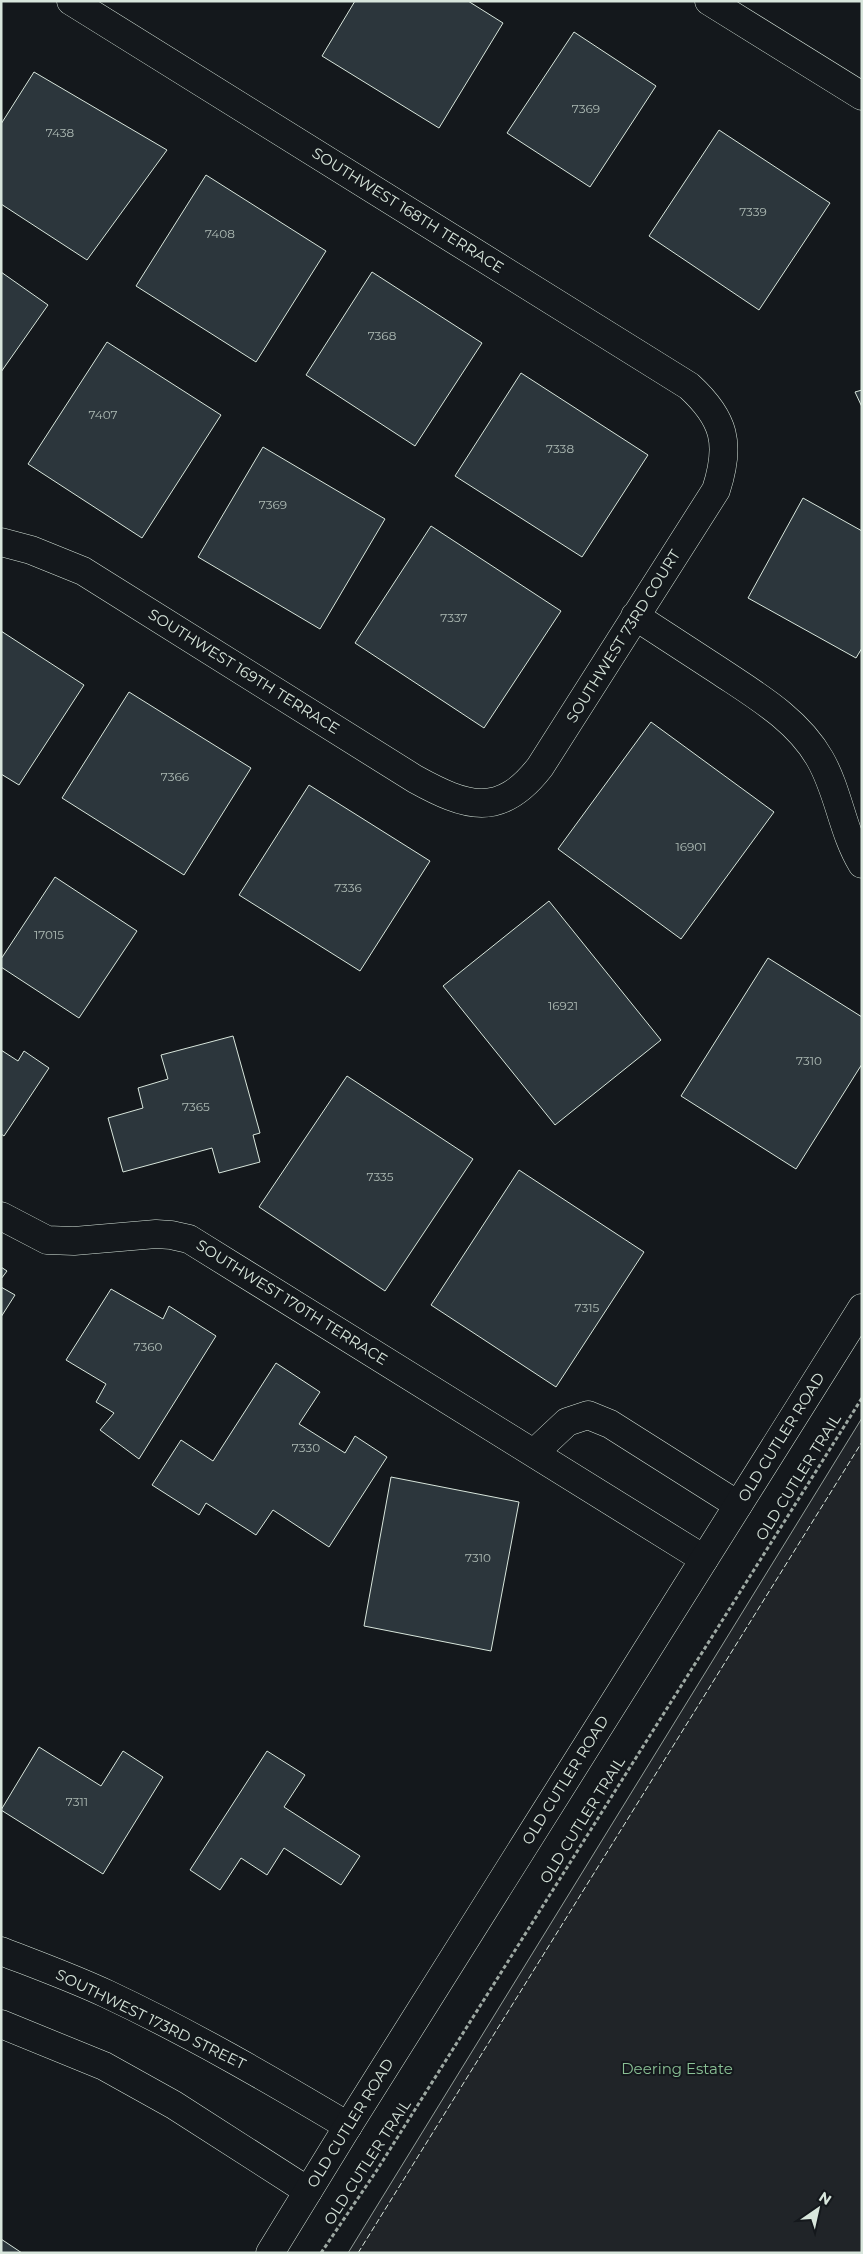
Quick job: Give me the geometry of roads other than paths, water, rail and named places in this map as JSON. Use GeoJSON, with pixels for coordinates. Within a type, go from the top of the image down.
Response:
{"type":"FeatureCollection","features":[{"type":"Feature","properties":{"kind":"street","name":"SOUTHWEST 168TH TERRACE"},"geometry":{"type":"LineString","coordinates":[[71,1],[689,386],[713,412],[720,424],[724,438]]}},
{"type":"Feature","properties":{"kind":"street"},"geometry":{"type":"LineString","coordinates":[[709,1],[862,96]]}},
{"type":"Feature","properties":{"kind":"street","name":"SOUTHWEST 73RD COURT"},"geometry":{"type":"LineString","coordinates":[[483,803],[501,800],[517,792],[530,781],[716,490],[722,473],[724,438]]}},
{"type":"Feature","properties":{"kind":"street","name":"SOUTHWEST 169TH TERRACE"},"geometry":{"type":"LineString","coordinates":[[1,542],[31,550],[83,571],[415,779],[442,794],[483,803]]}},
{"type":"Feature","properties":{"kind":"street"},"geometry":{"type":"LineString","coordinates":[[635,616],[760,699],[805,737],[819,757],[830,779],[846,831],[862,864]]}},
{"type":"Feature","properties":{"kind":"street","name":"SOUTHWEST 170TH TERRACE"},"geometry":{"type":"LineString","coordinates":[[1,1216],[47,1240],[74,1241],[156,1234],[189,1239],[704,1559]]}},
{"type":"Feature","properties":{"kind":"street","name":"OLD CUTLER ROAD"},"geometry":{"type":"LineString","coordinates":[[270,2253],[862,1308]]}},
{"type":"Feature","properties":{"kind":"street"},"geometry":{"type":"LineString","coordinates":[[534,1453],[567,1422],[588,1415],[610,1424],[738,1505]]}},
{"type":"Feature","properties":{"kind":"street","name":"SOUTHWEST 173RD STREET"},"geometry":{"type":"LineString","coordinates":[[1,1951],[106,1994],[178,2029],[253,2069],[348,2126]]}},
{"type":"Feature","properties":{"kind":"street"},"geometry":{"type":"LineString","coordinates":[[1,2024],[104,2066],[174,2105],[308,2190]]}},
{"type":"Feature","properties":{"kind":"park label","name":"Deering Estate"},"geometry":{"type":"Point","coordinates":[677,2068]}}]}
